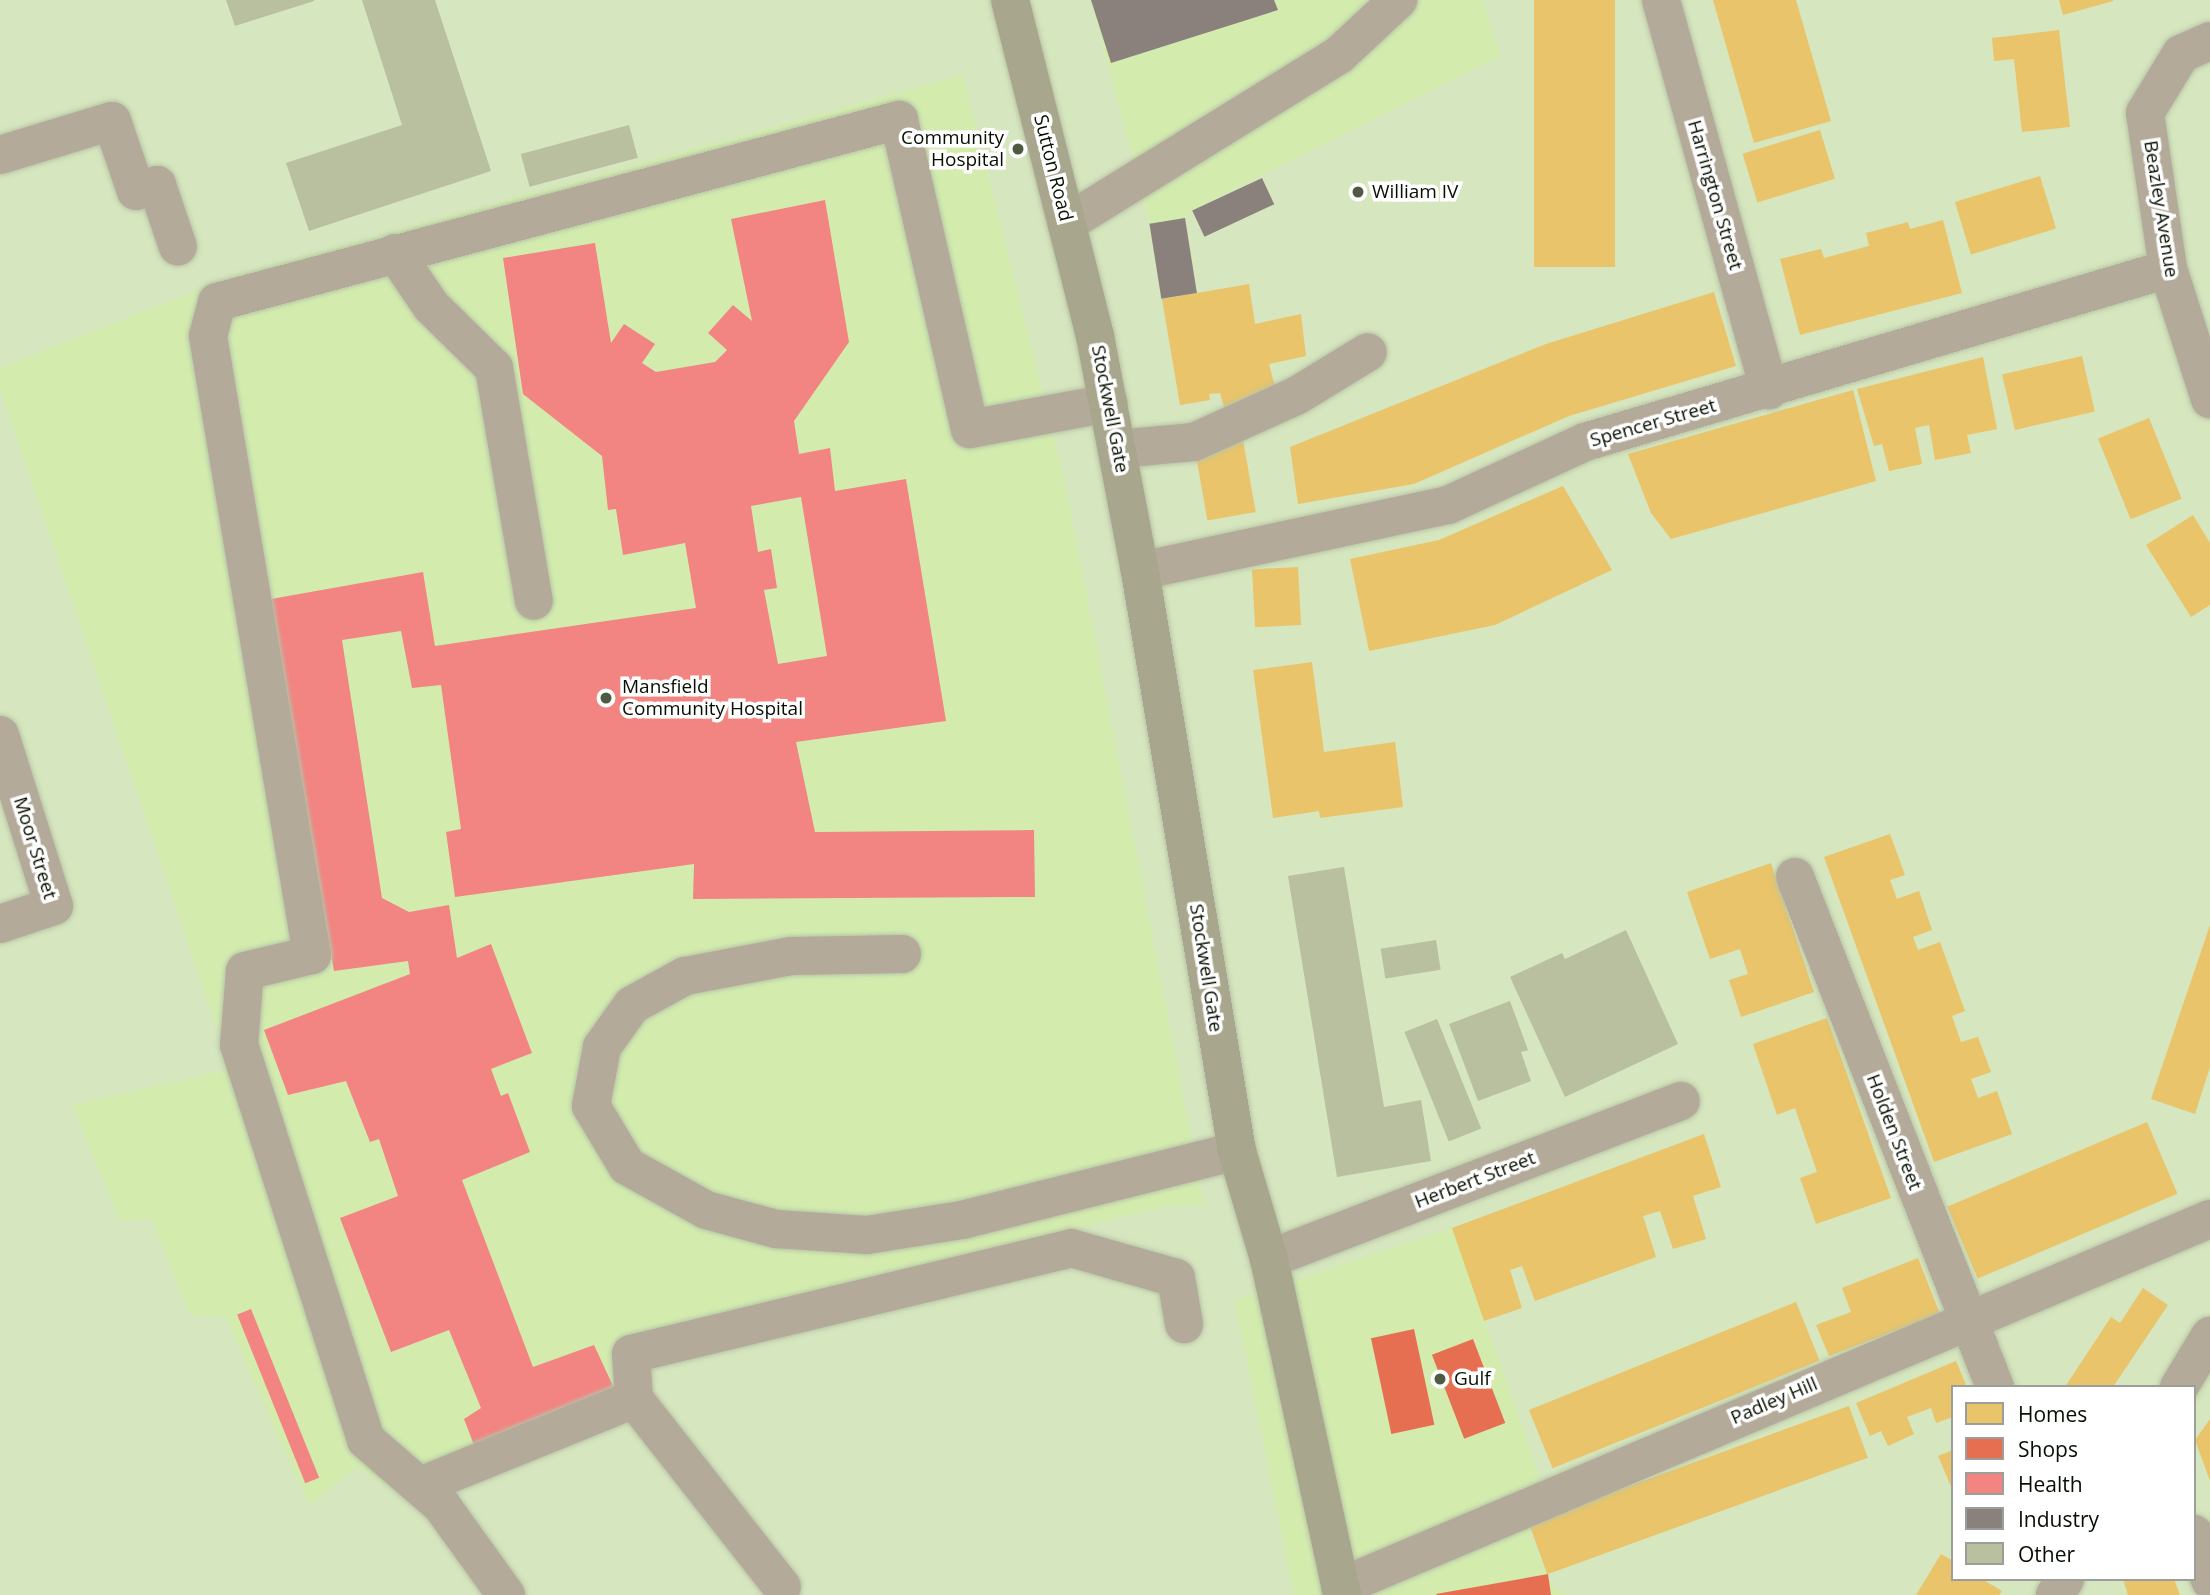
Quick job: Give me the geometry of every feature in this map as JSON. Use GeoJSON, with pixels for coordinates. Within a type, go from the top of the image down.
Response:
{"type":"FeatureCollection","features":[{"type":"Feature","properties":{"kind":"highway","name":"Sutton Road"},"geometry":{"type":"LineString","coordinates":[[1010,0],[1096,336]]}},
{"type":"Feature","properties":{"kind":"highway","name":"Stockwell Gate"},"geometry":{"type":"LineString","coordinates":[[1096,336],[1140,571],[1237,1151],[1269,1259],[1341,1591]]}},
{"type":"Feature","properties":{"kind":"street"},"geometry":{"type":"LineString","coordinates":[[1067,223],[1339,55],[1398,0]]}},
{"type":"Feature","properties":{"kind":"street","name":"Harrington Street"},"geometry":{"type":"LineString","coordinates":[[1661,0],[1769,390]]}},
{"type":"Feature","properties":{"kind":"street","name":"Beazley Avenue"},"geometry":{"type":"LineString","coordinates":[[2210,41],[2181,54],[2146,113],[2168,269],[2210,399]]}},
{"type":"Feature","properties":{"kind":"street"},"geometry":{"type":"LineString","coordinates":[[506,1595],[441,1505],[366,1440],[239,1045],[245,971],[312,956],[208,336],[217,302],[900,120],[970,429],[1108,403]]}},
{"type":"Feature","properties":{"kind":"street"},"geometry":{"type":"LineString","coordinates":[[0,155],[112,121],[136,191],[157,185],[178,247]]}},
{"type":"Feature","properties":{"kind":"street"},"geometry":{"type":"LineString","coordinates":[[395,253],[431,306],[494,368],[534,601]]}},
{"type":"Feature","properties":{"kind":"street","name":"Spencer Street"},"geometry":{"type":"LineString","coordinates":[[1140,571],[1448,505],[1585,442],[1769,390],[2168,269]]}},
{"type":"Feature","properties":{"kind":"street"},"geometry":{"type":"LineString","coordinates":[[1118,449],[1194,442],[1296,396],[1368,352]]}},
{"type":"Feature","properties":{"kind":"street","name":"Moor Street"},"geometry":{"type":"LineString","coordinates":[[0,735],[54,906],[0,925]]}},
{"type":"Feature","properties":{"kind":"street","name":"Holden Street"},"geometry":{"type":"LineString","coordinates":[[1795,877],[1994,1385]]}},
{"type":"Feature","properties":{"kind":"street"},"geometry":{"type":"LineString","coordinates":[[902,954],[791,957],[685,976],[632,1005],[602,1047],[591,1106],[627,1166],[706,1210],[776,1229],[867,1236],[962,1220],[1237,1151]]}},
{"type":"Feature","properties":{"kind":"street","name":"Herbert Street"},"geometry":{"type":"LineString","coordinates":[[1269,1259],[1681,1101]]}},
{"type":"Feature","properties":{"kind":"street","name":"Padley Hill"},"geometry":{"type":"LineString","coordinates":[[1341,1591],[1967,1319],[2210,1219]]}},
{"type":"Feature","properties":{"kind":"street"},"geometry":{"type":"LineString","coordinates":[[782,1587],[634,1399],[631,1354],[1071,1248],[1176,1278],[1184,1324]]}},
{"type":"Feature","properties":{"kind":"street"},"geometry":{"type":"LineString","coordinates":[[2180,1385],[2210,1336]]}},
{"type":"Feature","properties":{"kind":"street"},"geometry":{"type":"LineString","coordinates":[[420,1486],[634,1399]]}},
{"type":"Feature","properties":{"kind":"street"},"geometry":{"type":"LineString","coordinates":[[2196,1540],[2210,1580]]}},
{"type":"Feature","properties":{"kind":"shaded area"},"geometry":{"type":"Polygon","coordinates":[[[1091,0],[1483,0],[1500,56],[1192,210],[1185,218],[1150,224],[1091,0]]]}},
{"type":"Feature","properties":{"kind":"shaded area","name":"Mansfield Community Hospital"},"geometry":{"type":"Polygon","coordinates":[[[963,75],[1064,477],[1204,1204],[1163,1207],[635,1334],[655,1409],[409,1506],[401,1496],[357,1467],[309,1505],[226,1317],[190,1315],[151,1218],[120,1221],[73,1105],[231,1069],[0,389],[0,368],[241,273],[963,75]]]}},
{"type":"Feature","properties":{"kind":"shaded area"},"geometry":{"type":"Polygon","coordinates":[[[1452,1228],[1539,1474],[1526,1526],[1553,1586],[1568,1595],[1294,1595],[1235,1300],[1452,1228]]]}},
{"type":"Feature","properties":{"kind":"building: Homes"},"geometry":{"type":"Polygon","coordinates":[[[1534,0],[1615,0],[1615,267],[1534,267],[1534,0]]]}},
{"type":"Feature","properties":{"kind":"building: Homes"},"geometry":{"type":"Polygon","coordinates":[[[1713,0],[1796,0],[1831,121],[1754,143],[1713,0]]]}},
{"type":"Feature","properties":{"kind":"building: Homes"},"geometry":{"type":"Polygon","coordinates":[[[2059,0],[2113,0],[2113,1],[2063,15],[2059,0]]]}},
{"type":"Feature","properties":{"kind":"building: Homes"},"geometry":{"type":"Polygon","coordinates":[[[2059,30],[2070,127],[2022,132],[2014,59],[1994,61],[1992,38],[2059,30]]]}},
{"type":"Feature","properties":{"kind":"building: Homes"},"geometry":{"type":"Polygon","coordinates":[[[1820,130],[1835,179],[1757,202],[1743,154],[1820,130]]]}},
{"type":"Feature","properties":{"kind":"building: Homes"},"geometry":{"type":"Polygon","coordinates":[[[2040,176],[2056,229],[1971,255],[1955,202],[2040,176]]]}},
{"type":"Feature","properties":{"kind":"building: Homes"},"geometry":{"type":"Polygon","coordinates":[[[1943,220],[1962,293],[1800,335],[1780,259],[1821,249],[1824,258],[1869,246],[1866,233],[1908,222],[1910,229],[1943,220]]]}},
{"type":"Feature","properties":{"kind":"building: Homes"},"geometry":{"type":"Polygon","coordinates":[[[1249,284],[1255,324],[1301,314],[1306,356],[1269,364],[1275,387],[1224,407],[1220,393],[1209,394],[1210,400],[1180,405],[1162,299],[1249,284]]]}},
{"type":"Feature","properties":{"kind":"building: Homes"},"geometry":{"type":"Polygon","coordinates":[[[1714,292],[1736,366],[1569,416],[1414,484],[1298,504],[1290,447],[1546,344],[1714,292]]]}},
{"type":"Feature","properties":{"kind":"building: Homes"},"geometry":{"type":"Polygon","coordinates":[[[2082,356],[2095,412],[2015,430],[2002,374],[2082,356]]]}},
{"type":"Feature","properties":{"kind":"building: Homes"},"geometry":{"type":"Polygon","coordinates":[[[1983,357],[1997,429],[1967,435],[1971,453],[1935,460],[1929,425],[1915,428],[1922,464],[1889,471],[1882,444],[1874,446],[1857,389],[1983,357]]]}},
{"type":"Feature","properties":{"kind":"building: Homes"},"geometry":{"type":"Polygon","coordinates":[[[1853,390],[1876,481],[1671,539],[1651,513],[1628,454],[1853,390]]]}},
{"type":"Feature","properties":{"kind":"building: Homes"},"geometry":{"type":"Polygon","coordinates":[[[2149,418],[2182,499],[2131,519],[2098,439],[2149,418]]]}},
{"type":"Feature","properties":{"kind":"building: Homes"},"geometry":{"type":"Polygon","coordinates":[[[1243,440],[1256,512],[1207,520],[1195,449],[1243,440]]]}},
{"type":"Feature","properties":{"kind":"building: Homes"},"geometry":{"type":"Polygon","coordinates":[[[1563,486],[1612,570],[1495,625],[1369,651],[1350,559],[1439,540],[1563,486]]]}},
{"type":"Feature","properties":{"kind":"building: Homes"},"geometry":{"type":"Polygon","coordinates":[[[2193,515],[2210,543],[2210,605],[2191,617],[2146,545],[2193,515]]]}},
{"type":"Feature","properties":{"kind":"building: Homes"},"geometry":{"type":"Polygon","coordinates":[[[1298,567],[1301,625],[1255,627],[1252,569],[1298,567]]]}},
{"type":"Feature","properties":{"kind":"building: Homes"},"geometry":{"type":"Polygon","coordinates":[[[1312,662],[1324,752],[1395,742],[1403,807],[1320,818],[1319,811],[1273,818],[1253,670],[1312,662]]]}},
{"type":"Feature","properties":{"kind":"building: Homes"},"geometry":{"type":"Polygon","coordinates":[[[1890,834],[1905,875],[1890,880],[1897,899],[1919,891],[1932,930],[1913,937],[1918,950],[1940,942],[1965,1011],[1952,1016],[1961,1042],[1978,1037],[1991,1072],[1971,1079],[1978,1098],[1997,1091],[2012,1134],[1934,1162],[1824,857],[1890,834]]]}},
{"type":"Feature","properties":{"kind":"building: Homes"},"geometry":{"type":"Polygon","coordinates":[[[1771,863],[1814,992],[1741,1017],[1729,980],[1748,974],[1740,949],[1710,959],[1687,892],[1771,863]]]}},
{"type":"Feature","properties":{"kind":"building: Homes"},"geometry":{"type":"Polygon","coordinates":[[[2210,925],[2210,1067],[2195,1114],[2151,1099],[2210,925]]]}},
{"type":"Feature","properties":{"kind":"building: Homes"},"geometry":{"type":"Polygon","coordinates":[[[1827,1018],[1891,1198],[1816,1224],[1800,1178],[1817,1172],[1795,1108],[1777,1115],[1753,1044],[1827,1018]]]}},
{"type":"Feature","properties":{"kind":"building: Homes"},"geometry":{"type":"Polygon","coordinates":[[[2147,1122],[2177,1194],[1978,1279],[1947,1207],[2147,1122]]]}},
{"type":"Feature","properties":{"kind":"building: Homes"},"geometry":{"type":"Polygon","coordinates":[[[1704,1134],[1721,1187],[1693,1196],[1706,1239],[1673,1249],[1660,1211],[1643,1216],[1656,1257],[1535,1301],[1522,1266],[1510,1270],[1522,1308],[1484,1321],[1452,1228],[1704,1134]]]}},
{"type":"Feature","properties":{"kind":"building: Homes"},"geometry":{"type":"Polygon","coordinates":[[[1918,1258],[1940,1314],[1829,1356],[1816,1325],[1851,1312],[1842,1288],[1918,1258]]]}},
{"type":"Feature","properties":{"kind":"building: Homes"},"geometry":{"type":"Polygon","coordinates":[[[2143,1288],[2168,1305],[2114,1385],[2066,1385],[2111,1317],[2120,1323],[2143,1288]]]}},
{"type":"Feature","properties":{"kind":"building: Homes"},"geometry":{"type":"Polygon","coordinates":[[[1796,1302],[1820,1360],[1553,1468],[1529,1410],[1796,1302]]]}},
{"type":"Feature","properties":{"kind":"building: Homes"},"geometry":{"type":"Polygon","coordinates":[[[1956,1361],[1966,1385],[1951,1385],[1951,1418],[1936,1423],[1931,1408],[1907,1417],[1914,1434],[1888,1446],[1881,1431],[1870,1436],[1856,1403],[1956,1361]]]}},
{"type":"Feature","properties":{"kind":"building: Homes"},"geometry":{"type":"Polygon","coordinates":[[[1849,1406],[1868,1458],[1547,1574],[1529,1523],[1849,1406]]]}},
{"type":"Feature","properties":{"kind":"building: Homes"},"geometry":{"type":"Polygon","coordinates":[[[2210,1419],[2210,1481],[2196,1443],[2196,1439],[2210,1419]]]}},
{"type":"Feature","properties":{"kind":"building: Homes"},"geometry":{"type":"Polygon","coordinates":[[[1951,1451],[1951,1486],[1938,1456],[1951,1451]]]}},
{"type":"Feature","properties":{"kind":"building: Homes"},"geometry":{"type":"Polygon","coordinates":[[[1941,1554],[1951,1560],[1951,1581],[1985,1581],[2002,1591],[1999,1595],[1916,1595],[1941,1554]]]}},
{"type":"Feature","properties":{"kind":"building: Homes"},"geometry":{"type":"Polygon","coordinates":[[[2124,1581],[2175,1581],[2180,1595],[2128,1595],[2124,1581]]]}},
{"type":"Feature","properties":{"kind":"building: Shops"},"geometry":{"type":"Polygon","coordinates":[[[1414,1329],[1434,1425],[1391,1434],[1371,1338],[1414,1329]]]}},
{"type":"Feature","properties":{"kind":"building: Shops"},"geometry":{"type":"Polygon","coordinates":[[[1473,1339],[1505,1423],[1464,1439],[1432,1355],[1473,1339]]]}},
{"type":"Feature","properties":{"kind":"building: Shops"},"geometry":{"type":"Polygon","coordinates":[[[1548,1574],[1551,1595],[1436,1594],[1548,1574]]]}},
{"type":"Feature","properties":{"kind":"building: Health"},"geometry":{"type":"Polygon","coordinates":[[[825,200],[849,342],[794,421],[799,454],[830,448],[835,491],[906,479],[946,721],[796,742],[815,832],[1034,830],[1035,897],[693,899],[694,864],[455,897],[446,832],[461,829],[441,685],[412,688],[401,631],[342,640],[382,898],[409,912],[449,905],[457,958],[491,944],[532,1053],[491,1069],[501,1096],[508,1093],[530,1152],[462,1180],[533,1367],[594,1345],[614,1388],[474,1445],[464,1419],[481,1408],[449,1330],[391,1352],[340,1218],[398,1196],[379,1139],[370,1142],[346,1081],[288,1095],[264,1030],[410,974],[408,961],[334,971],[271,599],[423,572],[435,646],[696,608],[685,543],[623,555],[616,509],[608,510],[602,456],[523,394],[503,258],[595,243],[611,343],[624,324],[655,344],[642,363],[656,372],[715,362],[727,350],[708,333],[733,305],[752,321],[731,219],[825,200]],[[801,497],[751,506],[758,552],[771,549],[777,588],[764,590],[778,664],[827,656],[801,497]]]}},
{"type":"Feature","properties":{"kind":"building: Health"},"geometry":{"type":"Polygon","coordinates":[[[251,1309],[319,1478],[305,1483],[237,1315],[251,1309]]]}},
{"type":"Feature","properties":{"kind":"building: Industry"},"geometry":{"type":"Polygon","coordinates":[[[1091,0],[1274,0],[1278,10],[1111,63],[1091,0]]]}},
{"type":"Feature","properties":{"kind":"building: Industry"},"geometry":{"type":"Polygon","coordinates":[[[1262,178],[1274,204],[1204,237],[1192,211],[1262,178]]]}},
{"type":"Feature","properties":{"kind":"building: Industry"},"geometry":{"type":"Polygon","coordinates":[[[1185,218],[1197,293],[1161,299],[1149,224],[1185,218]]]}},
{"type":"Feature","properties":{"kind":"building: Other"},"geometry":{"type":"Polygon","coordinates":[[[226,0],[314,0],[314,1],[235,26],[226,0]]]}},
{"type":"Feature","properties":{"kind":"building: Other"},"geometry":{"type":"Polygon","coordinates":[[[362,0],[435,0],[491,171],[309,231],[286,163],[402,125],[362,0]]]}},
{"type":"Feature","properties":{"kind":"building: Other"},"geometry":{"type":"Polygon","coordinates":[[[629,125],[638,158],[530,187],[521,154],[629,125]]]}},
{"type":"Feature","properties":{"kind":"building: Other"},"geometry":{"type":"Polygon","coordinates":[[[1344,867],[1384,1107],[1421,1100],[1431,1161],[1337,1177],[1288,876],[1344,867]]]}},
{"type":"Feature","properties":{"kind":"building: Other"},"geometry":{"type":"Polygon","coordinates":[[[1626,930],[1678,1044],[1565,1097],[1510,977],[1562,953],[1565,959],[1626,930]]]}},
{"type":"Feature","properties":{"kind":"building: Other"},"geometry":{"type":"Polygon","coordinates":[[[1436,940],[1441,970],[1385,978],[1381,949],[1436,940]]]}},
{"type":"Feature","properties":{"kind":"building: Other"},"geometry":{"type":"Polygon","coordinates":[[[1510,1001],[1528,1050],[1521,1052],[1531,1081],[1478,1101],[1449,1024],[1510,1001]]]}},
{"type":"Feature","properties":{"kind":"building: Other"},"geometry":{"type":"Polygon","coordinates":[[[1437,1019],[1481,1128],[1449,1142],[1405,1032],[1437,1019]]]}},
{"type":"Feature","properties":{"kind":"place","name":"Community Hospital"},"geometry":{"type":"Point","coordinates":[1018,149]}},
{"type":"Feature","properties":{"kind":"place","name":"William IV"},"geometry":{"type":"Point","coordinates":[1358,192]}},
{"type":"Feature","properties":{"kind":"place","name":"Mansfield Community Hospital"},"geometry":{"type":"Point","coordinates":[606,698]}},
{"type":"Feature","properties":{"kind":"place","name":"Gulf"},"geometry":{"type":"Point","coordinates":[1440,1379]}}]}
